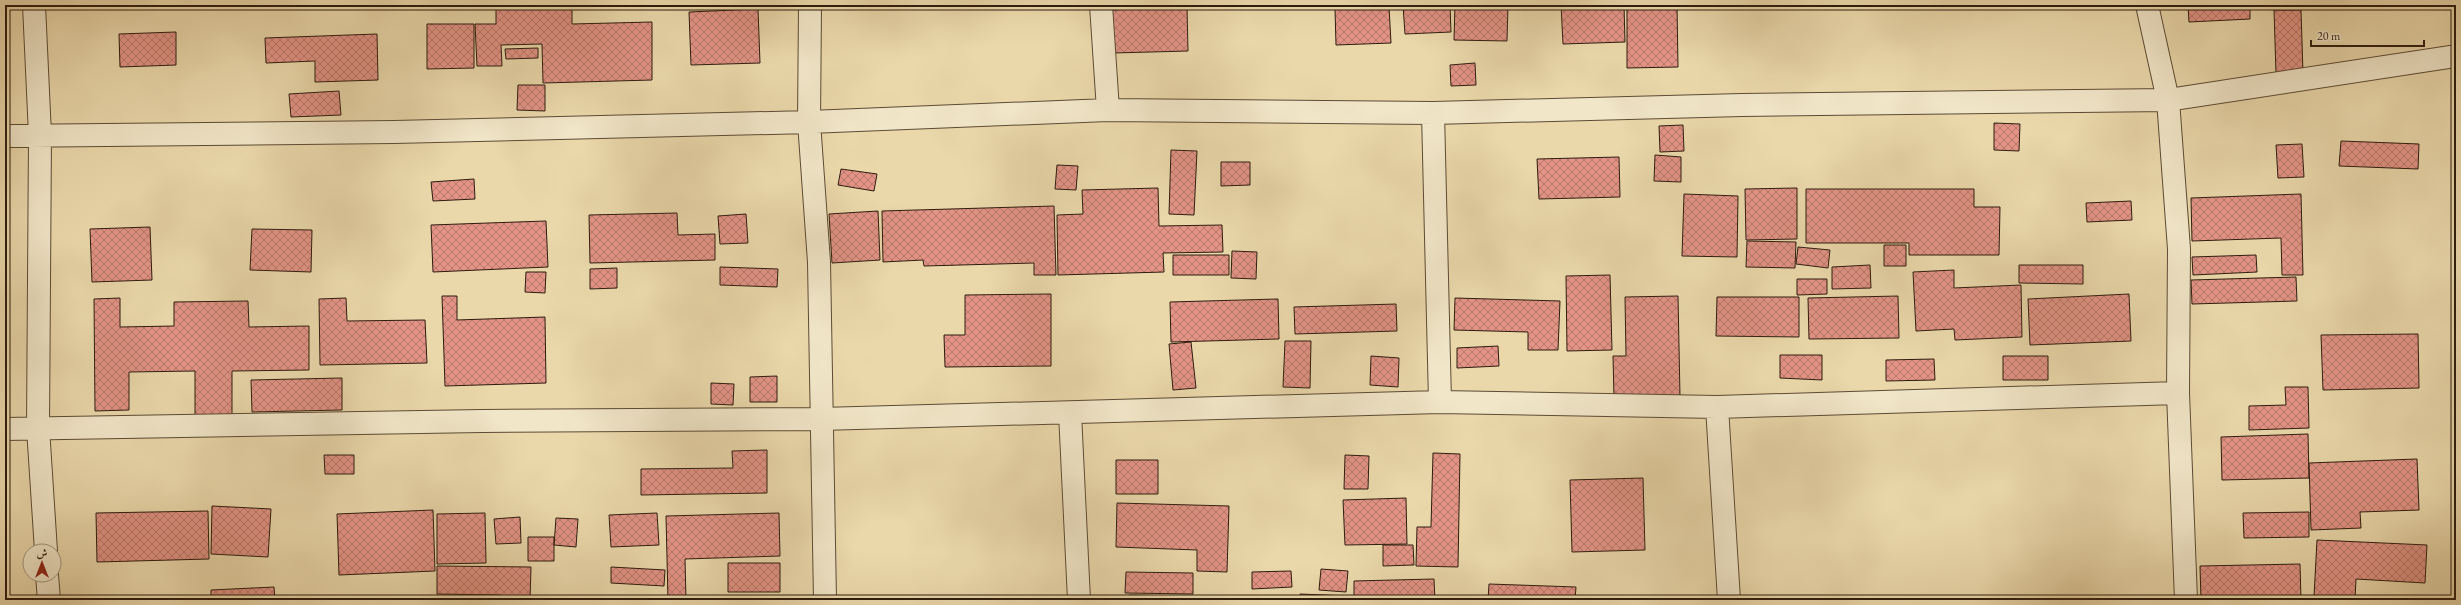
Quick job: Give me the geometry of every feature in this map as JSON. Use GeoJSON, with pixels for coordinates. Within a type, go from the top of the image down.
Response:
{"type":"FeatureCollection","features":[{"type":"Feature","properties":{"kind":"street"},"geometry":{"type":"LineString","coordinates":[[34,5],[40,135],[38,428],[45,543]]}},
{"type":"Feature","properties":{"kind":"street"},"geometry":{"type":"LineString","coordinates":[[810,5],[809,122],[819,262],[825,600]]}},
{"type":"Feature","properties":{"kind":"street"},"geometry":{"type":"LineString","coordinates":[[1101,5],[1108,110]]}},
{"type":"Feature","properties":{"kind":"street"},"geometry":{"type":"LineString","coordinates":[[2147,5],[2168,100],[2179,249],[2178,394],[2186,600]]}},
{"type":"Feature","properties":{"kind":"street"},"geometry":{"type":"LineString","coordinates":[[5,136],[394,132],[809,122],[1108,110],[1433,113],[1742,105],[2168,100],[2456,56]]}},
{"type":"Feature","properties":{"kind":"street"},"geometry":{"type":"LineString","coordinates":[[1433,113],[1440,402]]}},
{"type":"Feature","properties":{"kind":"street"},"geometry":{"type":"LineString","coordinates":[[5,429],[821,419],[1440,402],[1717,407],[2178,394]]}},
{"type":"Feature","properties":{"kind":"street"},"geometry":{"type":"LineString","coordinates":[[1717,407],[1729,600]]}},
{"type":"Feature","properties":{"kind":"street"},"geometry":{"type":"LineString","coordinates":[[1070,413],[1079,600]]}},
{"type":"Feature","properties":{"kind":"street"},"geometry":{"type":"LineString","coordinates":[[48,583],[49,600]]}},
{"type":"Feature","properties":{"kind":"building"},"geometry":{"type":"Polygon","coordinates":[[[83,5],[138,5],[138,7],[83,5]]]}},
{"type":"Feature","properties":{"kind":"building"},"geometry":{"type":"Polygon","coordinates":[[[145,5],[200,5],[200,7],[146,9],[145,5]]]}},
{"type":"Feature","properties":{"kind":"building"},"geometry":{"type":"Polygon","coordinates":[[[203,5],[259,5],[259,7],[203,9],[203,5]]]}},
{"type":"Feature","properties":{"kind":"building"},"geometry":{"type":"Polygon","coordinates":[[[496,5],[572,5],[572,24],[652,22],[652,80],[543,83],[542,44],[501,45],[502,66],[477,66],[475,24],[496,24],[496,5]]]}},
{"type":"Feature","properties":{"kind":"building"},"geometry":{"type":"Polygon","coordinates":[[[629,5],[654,5],[653,8],[629,5]]]}},
{"type":"Feature","properties":{"kind":"building"},"geometry":{"type":"Polygon","coordinates":[[[1403,5],[1450,5],[1451,32],[1405,34],[1403,5]]]}},
{"type":"Feature","properties":{"kind":"building"},"geometry":{"type":"Polygon","coordinates":[[[1455,5],[1508,5],[1507,41],[1454,40],[1455,5]]]}},
{"type":"Feature","properties":{"kind":"building"},"geometry":{"type":"Polygon","coordinates":[[[1561,5],[1624,5],[1625,42],[1563,44],[1561,5]]]}},
{"type":"Feature","properties":{"kind":"building"},"geometry":{"type":"Polygon","coordinates":[[[1627,5],[1677,5],[1678,67],[1627,68],[1627,5]]]}},
{"type":"Feature","properties":{"kind":"building"},"geometry":{"type":"Polygon","coordinates":[[[2188,5],[2250,5],[2250,19],[2189,22],[2188,5]]]}},
{"type":"Feature","properties":{"kind":"building"},"geometry":{"type":"Polygon","coordinates":[[[1187,7],[1188,51],[1113,53],[1111,10],[1187,7]]]}},
{"type":"Feature","properties":{"kind":"building"},"geometry":{"type":"Polygon","coordinates":[[[1389,7],[1391,43],[1336,45],[1335,9],[1389,7]]]}},
{"type":"Feature","properties":{"kind":"building"},"geometry":{"type":"Polygon","coordinates":[[[758,9],[760,63],[691,65],[689,12],[758,9]]]}},
{"type":"Feature","properties":{"kind":"building"},"geometry":{"type":"Polygon","coordinates":[[[2274,10],[2301,10],[2303,73],[2276,74],[2274,10]]]}},
{"type":"Feature","properties":{"kind":"building"},"geometry":{"type":"Polygon","coordinates":[[[427,24],[474,24],[474,68],[427,69],[427,24]]]}},
{"type":"Feature","properties":{"kind":"building"},"geometry":{"type":"Polygon","coordinates":[[[176,32],[176,65],[120,67],[119,34],[176,32]]]}},
{"type":"Feature","properties":{"kind":"building"},"geometry":{"type":"Polygon","coordinates":[[[377,34],[378,80],[315,82],[315,61],[266,63],[265,38],[377,34]]]}},
{"type":"Feature","properties":{"kind":"building"},"geometry":{"type":"Polygon","coordinates":[[[538,48],[538,58],[506,59],[505,49],[538,48]]]}},
{"type":"Feature","properties":{"kind":"building"},"geometry":{"type":"Polygon","coordinates":[[[1475,63],[1476,85],[1451,86],[1450,65],[1475,63]]]}},
{"type":"Feature","properties":{"kind":"building"},"geometry":{"type":"Polygon","coordinates":[[[518,85],[545,85],[545,111],[517,110],[518,85]]]}},
{"type":"Feature","properties":{"kind":"building"},"geometry":{"type":"Polygon","coordinates":[[[339,91],[341,115],[291,117],[289,94],[339,91]]]}},
{"type":"Feature","properties":{"kind":"building"},"geometry":{"type":"Polygon","coordinates":[[[1994,123],[2020,124],[2019,151],[1994,150],[1994,123]]]}},
{"type":"Feature","properties":{"kind":"building"},"geometry":{"type":"Polygon","coordinates":[[[1683,125],[1684,151],[1660,152],[1659,126],[1683,125]]]}},
{"type":"Feature","properties":{"kind":"building"},"geometry":{"type":"Polygon","coordinates":[[[2341,141],[2419,144],[2418,169],[2339,166],[2341,141]]]}},
{"type":"Feature","properties":{"kind":"building"},"geometry":{"type":"Polygon","coordinates":[[[2302,144],[2304,177],[2278,178],[2276,145],[2302,144]]]}},
{"type":"Feature","properties":{"kind":"building"},"geometry":{"type":"Polygon","coordinates":[[[1171,150],[1197,151],[1194,215],[1169,214],[1171,150]]]}},
{"type":"Feature","properties":{"kind":"building"},"geometry":{"type":"Polygon","coordinates":[[[1655,155],[1681,157],[1681,182],[1654,181],[1655,155]]]}},
{"type":"Feature","properties":{"kind":"building"},"geometry":{"type":"Polygon","coordinates":[[[1619,157],[1620,197],[1539,199],[1537,159],[1619,157]]]}},
{"type":"Feature","properties":{"kind":"building"},"geometry":{"type":"Polygon","coordinates":[[[1221,162],[1250,162],[1250,185],[1221,186],[1221,162]]]}},
{"type":"Feature","properties":{"kind":"building"},"geometry":{"type":"Polygon","coordinates":[[[1057,165],[1078,166],[1076,190],[1055,189],[1057,165]]]}},
{"type":"Feature","properties":{"kind":"building"},"geometry":{"type":"Polygon","coordinates":[[[841,169],[877,174],[874,191],[838,185],[841,169]]]}},
{"type":"Feature","properties":{"kind":"building"},"geometry":{"type":"Polygon","coordinates":[[[474,179],[475,199],[433,201],[431,182],[474,179]]]}},
{"type":"Feature","properties":{"kind":"building"},"geometry":{"type":"Polygon","coordinates":[[[1158,188],[1159,226],[1222,225],[1223,252],[1163,253],[1164,272],[1058,275],[1057,215],[1083,214],[1082,190],[1158,188]]]}},
{"type":"Feature","properties":{"kind":"building"},"geometry":{"type":"Polygon","coordinates":[[[1797,188],[1797,239],[1746,240],[1745,189],[1797,188]]]}},
{"type":"Feature","properties":{"kind":"building"},"geometry":{"type":"Polygon","coordinates":[[[1806,189],[1974,189],[1974,207],[2000,207],[1999,255],[1909,255],[1909,243],[1806,243],[1806,189]]]}},
{"type":"Feature","properties":{"kind":"building"},"geometry":{"type":"Polygon","coordinates":[[[1684,194],[1738,196],[1737,257],[1682,256],[1684,194]]]}},
{"type":"Feature","properties":{"kind":"building"},"geometry":{"type":"Polygon","coordinates":[[[2301,194],[2303,275],[2282,275],[2281,238],[2192,241],[2191,198],[2301,194]]]}},
{"type":"Feature","properties":{"kind":"building"},"geometry":{"type":"Polygon","coordinates":[[[2131,201],[2132,220],[2087,222],[2086,203],[2131,201]]]}},
{"type":"Feature","properties":{"kind":"building"},"geometry":{"type":"Polygon","coordinates":[[[1054,206],[1056,275],[1034,275],[1034,263],[924,266],[923,260],[883,262],[882,211],[1054,206]]]}},
{"type":"Feature","properties":{"kind":"building"},"geometry":{"type":"Polygon","coordinates":[[[878,211],[880,260],[832,263],[829,214],[878,211]]]}},
{"type":"Feature","properties":{"kind":"building"},"geometry":{"type":"Polygon","coordinates":[[[677,213],[678,235],[715,234],[715,260],[590,263],[589,215],[677,213]]]}},
{"type":"Feature","properties":{"kind":"building"},"geometry":{"type":"Polygon","coordinates":[[[746,214],[748,243],[720,244],[718,216],[746,214]]]}},
{"type":"Feature","properties":{"kind":"building"},"geometry":{"type":"Polygon","coordinates":[[[546,221],[548,267],[433,272],[431,225],[546,221]]]}},
{"type":"Feature","properties":{"kind":"building"},"geometry":{"type":"Polygon","coordinates":[[[150,227],[152,280],[92,282],[90,229],[150,227]]]}},
{"type":"Feature","properties":{"kind":"building"},"geometry":{"type":"Polygon","coordinates":[[[252,229],[312,230],[311,272],[250,270],[252,229]]]}},
{"type":"Feature","properties":{"kind":"building"},"geometry":{"type":"Polygon","coordinates":[[[1747,241],[1796,242],[1795,268],[1746,267],[1747,241]]]}},
{"type":"Feature","properties":{"kind":"building"},"geometry":{"type":"Polygon","coordinates":[[[1884,245],[1906,245],[1906,266],[1884,266],[1884,245]]]}},
{"type":"Feature","properties":{"kind":"building"},"geometry":{"type":"Polygon","coordinates":[[[1798,247],[1830,250],[1828,268],[1796,264],[1798,247]]]}},
{"type":"Feature","properties":{"kind":"building"},"geometry":{"type":"Polygon","coordinates":[[[1232,251],[1257,252],[1256,279],[1231,278],[1232,251]]]}},
{"type":"Feature","properties":{"kind":"building"},"geometry":{"type":"Polygon","coordinates":[[[1173,255],[1229,255],[1229,275],[1173,275],[1173,255]]]}},
{"type":"Feature","properties":{"kind":"building"},"geometry":{"type":"Polygon","coordinates":[[[2256,255],[2257,272],[2193,275],[2192,257],[2256,255]]]}},
{"type":"Feature","properties":{"kind":"building"},"geometry":{"type":"Polygon","coordinates":[[[1870,265],[1871,288],[1832,289],[1832,267],[1870,265]]]}},
{"type":"Feature","properties":{"kind":"building"},"geometry":{"type":"Polygon","coordinates":[[[2019,265],[2083,265],[2083,284],[2019,283],[2019,265]]]}},
{"type":"Feature","properties":{"kind":"building"},"geometry":{"type":"Polygon","coordinates":[[[720,267],[778,269],[777,287],[720,285],[720,267]]]}},
{"type":"Feature","properties":{"kind":"building"},"geometry":{"type":"Polygon","coordinates":[[[617,268],[617,288],[590,289],[590,269],[617,268]]]}},
{"type":"Feature","properties":{"kind":"building"},"geometry":{"type":"Polygon","coordinates":[[[1954,270],[1954,288],[2021,285],[2022,337],[1955,340],[1954,329],[1916,331],[1913,272],[1954,270]]]}},
{"type":"Feature","properties":{"kind":"building"},"geometry":{"type":"Polygon","coordinates":[[[526,272],[546,272],[545,293],[525,292],[526,272]]]}},
{"type":"Feature","properties":{"kind":"building"},"geometry":{"type":"Polygon","coordinates":[[[1610,275],[1612,350],[1567,351],[1566,276],[1610,275]]]}},
{"type":"Feature","properties":{"kind":"building"},"geometry":{"type":"Polygon","coordinates":[[[2296,277],[2297,301],[2192,304],[2191,280],[2296,277]]]}},
{"type":"Feature","properties":{"kind":"building"},"geometry":{"type":"Polygon","coordinates":[[[1797,279],[1827,279],[1827,294],[1797,295],[1797,279]]]}},
{"type":"Feature","properties":{"kind":"building"},"geometry":{"type":"Polygon","coordinates":[[[1051,294],[1051,366],[945,367],[944,335],[965,335],[965,295],[1051,294]]]}},
{"type":"Feature","properties":{"kind":"building"},"geometry":{"type":"Polygon","coordinates":[[[2129,294],[2131,341],[2030,345],[2028,299],[2129,294]]]}},
{"type":"Feature","properties":{"kind":"building"},"geometry":{"type":"Polygon","coordinates":[[[442,296],[457,296],[457,320],[545,317],[546,383],[445,386],[442,296]]]}},
{"type":"Feature","properties":{"kind":"building"},"geometry":{"type":"Polygon","coordinates":[[[1678,296],[1680,397],[1614,398],[1613,356],[1626,356],[1625,297],[1678,296]]]}},
{"type":"Feature","properties":{"kind":"building"},"geometry":{"type":"Polygon","coordinates":[[[1898,296],[1899,338],[1809,339],[1808,298],[1898,296]]]}},
{"type":"Feature","properties":{"kind":"building"},"geometry":{"type":"Polygon","coordinates":[[[1717,297],[1799,297],[1799,337],[1716,336],[1717,297]]]}},
{"type":"Feature","properties":{"kind":"building"},"geometry":{"type":"Polygon","coordinates":[[[120,298],[120,327],[174,326],[174,302],[248,301],[249,327],[309,326],[309,370],[232,371],[232,420],[195,421],[195,371],[129,372],[129,410],[95,411],[94,299],[120,298]]]}},
{"type":"Feature","properties":{"kind":"building"},"geometry":{"type":"Polygon","coordinates":[[[346,298],[347,321],[425,320],[427,363],[320,365],[319,299],[346,298]]]}},
{"type":"Feature","properties":{"kind":"building"},"geometry":{"type":"Polygon","coordinates":[[[1455,298],[1560,301],[1558,350],[1528,350],[1528,332],[1454,330],[1455,298]]]}},
{"type":"Feature","properties":{"kind":"building"},"geometry":{"type":"Polygon","coordinates":[[[1278,299],[1279,339],[1171,342],[1170,302],[1278,299]]]}},
{"type":"Feature","properties":{"kind":"building"},"geometry":{"type":"Polygon","coordinates":[[[1396,304],[1397,331],[1295,334],[1294,307],[1396,304]]]}},
{"type":"Feature","properties":{"kind":"building"},"geometry":{"type":"Polygon","coordinates":[[[2418,334],[2419,388],[2323,390],[2321,335],[2418,334]]]}},
{"type":"Feature","properties":{"kind":"building"},"geometry":{"type":"Polygon","coordinates":[[[1285,341],[1311,341],[1310,388],[1283,387],[1285,341]]]}},
{"type":"Feature","properties":{"kind":"building"},"geometry":{"type":"Polygon","coordinates":[[[1191,342],[1196,388],[1173,390],[1169,344],[1191,342]]]}},
{"type":"Feature","properties":{"kind":"building"},"geometry":{"type":"Polygon","coordinates":[[[1498,346],[1499,366],[1457,368],[1457,348],[1498,346]]]}},
{"type":"Feature","properties":{"kind":"building"},"geometry":{"type":"Polygon","coordinates":[[[1780,355],[1822,355],[1822,380],[1780,378],[1780,355]]]}},
{"type":"Feature","properties":{"kind":"building"},"geometry":{"type":"Polygon","coordinates":[[[1371,356],[1399,358],[1398,387],[1370,385],[1371,356]]]}},
{"type":"Feature","properties":{"kind":"building"},"geometry":{"type":"Polygon","coordinates":[[[2003,356],[2048,356],[2048,380],[2003,380],[2003,356]]]}},
{"type":"Feature","properties":{"kind":"building"},"geometry":{"type":"Polygon","coordinates":[[[1934,359],[1935,380],[1886,381],[1886,360],[1934,359]]]}},
{"type":"Feature","properties":{"kind":"building"},"geometry":{"type":"Polygon","coordinates":[[[777,376],[777,402],[750,402],[750,377],[777,376]]]}},
{"type":"Feature","properties":{"kind":"building"},"geometry":{"type":"Polygon","coordinates":[[[342,378],[342,410],[252,412],[251,380],[342,378]]]}},
{"type":"Feature","properties":{"kind":"building"},"geometry":{"type":"Polygon","coordinates":[[[711,383],[734,384],[733,405],[711,404],[711,383]]]}},
{"type":"Feature","properties":{"kind":"building"},"geometry":{"type":"Polygon","coordinates":[[[2285,387],[2308,387],[2309,428],[2249,430],[2249,406],[2286,405],[2285,387]]]}},
{"type":"Feature","properties":{"kind":"building"},"geometry":{"type":"Polygon","coordinates":[[[2308,434],[2309,478],[2222,480],[2221,437],[2308,434]]]}},
{"type":"Feature","properties":{"kind":"building"},"geometry":{"type":"Polygon","coordinates":[[[767,450],[767,493],[641,495],[641,469],[733,468],[732,451],[767,450]]]}},
{"type":"Feature","properties":{"kind":"building"},"geometry":{"type":"Polygon","coordinates":[[[1433,453],[1460,454],[1458,567],[1416,566],[1417,527],[1431,527],[1433,453]]]}},
{"type":"Feature","properties":{"kind":"building"},"geometry":{"type":"Polygon","coordinates":[[[324,455],[354,455],[354,474],[325,474],[324,455]]]}},
{"type":"Feature","properties":{"kind":"building"},"geometry":{"type":"Polygon","coordinates":[[[1345,455],[1369,456],[1368,489],[1344,489],[1345,455]]]}},
{"type":"Feature","properties":{"kind":"building"},"geometry":{"type":"Polygon","coordinates":[[[2417,459],[2419,510],[2360,512],[2361,528],[2311,530],[2309,463],[2417,459]]]}},
{"type":"Feature","properties":{"kind":"building"},"geometry":{"type":"Polygon","coordinates":[[[1116,460],[1158,460],[1158,494],[1116,494],[1116,460]]]}},
{"type":"Feature","properties":{"kind":"building"},"geometry":{"type":"Polygon","coordinates":[[[1643,478],[1645,550],[1572,552],[1570,480],[1643,478]]]}},
{"type":"Feature","properties":{"kind":"building"},"geometry":{"type":"Polygon","coordinates":[[[1406,498],[1407,544],[1345,545],[1343,500],[1406,498]]]}},
{"type":"Feature","properties":{"kind":"building"},"geometry":{"type":"Polygon","coordinates":[[[1117,503],[1229,506],[1227,572],[1197,571],[1197,550],[1116,547],[1117,503]]]}},
{"type":"Feature","properties":{"kind":"building"},"geometry":{"type":"Polygon","coordinates":[[[212,506],[271,509],[268,557],[211,554],[212,506]]]}},
{"type":"Feature","properties":{"kind":"building"},"geometry":{"type":"Polygon","coordinates":[[[433,510],[435,571],[339,575],[337,514],[433,510]]]}},
{"type":"Feature","properties":{"kind":"building"},"geometry":{"type":"Polygon","coordinates":[[[208,511],[209,559],[97,562],[96,513],[208,511]]]}},
{"type":"Feature","properties":{"kind":"building"},"geometry":{"type":"Polygon","coordinates":[[[2309,512],[2309,537],[2244,538],[2243,513],[2309,512]]]}},
{"type":"Feature","properties":{"kind":"building"},"geometry":{"type":"Polygon","coordinates":[[[485,513],[486,563],[437,564],[437,514],[485,513]]]}},
{"type":"Feature","properties":{"kind":"building"},"geometry":{"type":"Polygon","coordinates":[[[657,513],[659,545],[611,547],[609,515],[657,513]]]}},
{"type":"Feature","properties":{"kind":"building"},"geometry":{"type":"Polygon","coordinates":[[[779,513],[780,556],[685,559],[686,600],[668,600],[666,516],[779,513]]]}},
{"type":"Feature","properties":{"kind":"building"},"geometry":{"type":"Polygon","coordinates":[[[520,517],[521,543],[496,544],[494,519],[520,517]]]}},
{"type":"Feature","properties":{"kind":"building"},"geometry":{"type":"Polygon","coordinates":[[[556,518],[578,519],[576,547],[554,545],[556,518]]]}},
{"type":"Feature","properties":{"kind":"building"},"geometry":{"type":"Polygon","coordinates":[[[528,537],[554,537],[554,561],[528,561],[528,537]]]}},
{"type":"Feature","properties":{"kind":"building"},"geometry":{"type":"Polygon","coordinates":[[[2317,540],[2427,545],[2425,583],[2356,579],[2355,599],[2314,597],[2317,540]]]}},
{"type":"Feature","properties":{"kind":"building"},"geometry":{"type":"Polygon","coordinates":[[[1383,545],[1413,545],[1414,565],[1383,566],[1383,545]]]}},
{"type":"Feature","properties":{"kind":"building"},"geometry":{"type":"Polygon","coordinates":[[[728,563],[780,563],[780,592],[728,592],[728,563]]]}},
{"type":"Feature","properties":{"kind":"building"},"geometry":{"type":"Polygon","coordinates":[[[2300,564],[2301,600],[2201,600],[2200,566],[2300,564]]]}},
{"type":"Feature","properties":{"kind":"building"},"geometry":{"type":"Polygon","coordinates":[[[437,566],[531,567],[530,600],[501,600],[501,595],[437,594],[437,566]]]}},
{"type":"Feature","properties":{"kind":"building"},"geometry":{"type":"Polygon","coordinates":[[[611,567],[665,570],[664,586],[611,583],[611,567]]]}},
{"type":"Feature","properties":{"kind":"building"},"geometry":{"type":"Polygon","coordinates":[[[1321,569],[1348,571],[1346,592],[1319,590],[1321,569]]]}},
{"type":"Feature","properties":{"kind":"building"},"geometry":{"type":"Polygon","coordinates":[[[1291,571],[1292,587],[1252,589],[1252,572],[1291,571]]]}},
{"type":"Feature","properties":{"kind":"building"},"geometry":{"type":"Polygon","coordinates":[[[1126,572],[1193,573],[1193,594],[1125,593],[1126,572]]]}},
{"type":"Feature","properties":{"kind":"building"},"geometry":{"type":"Polygon","coordinates":[[[1434,579],[1435,600],[1354,600],[1354,581],[1434,579]]]}},
{"type":"Feature","properties":{"kind":"building"},"geometry":{"type":"Polygon","coordinates":[[[1489,584],[1576,587],[1575,600],[1488,600],[1489,584]]]}},
{"type":"Feature","properties":{"kind":"building"},"geometry":{"type":"Polygon","coordinates":[[[274,587],[275,600],[211,600],[211,590],[274,587]]]}},
{"type":"Feature","properties":{"kind":"building"},"geometry":{"type":"Polygon","coordinates":[[[1300,594],[1349,596],[1349,600],[1300,600],[1300,594]]]}},
{"type":"Feature","properties":{"kind":"building"},"geometry":{"type":"Polygon","coordinates":[[[1129,595],[1279,598],[1279,600],[1129,600],[1129,595]]]}}]}
